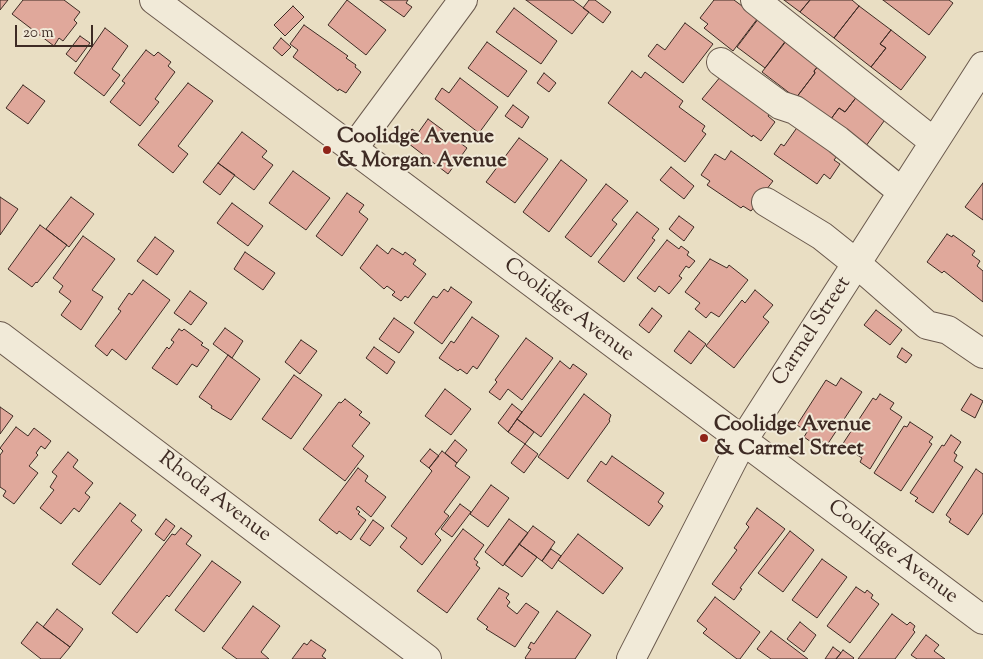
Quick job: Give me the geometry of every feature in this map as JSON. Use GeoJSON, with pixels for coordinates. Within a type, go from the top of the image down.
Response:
{"type":"FeatureCollection","features":[{"type":"Feature","properties":{"kind":"street","name":"Coolidge Avenue"},"geometry":{"type":"LineString","coordinates":[[154,0],[742,442],[983,620]]}},
{"type":"Feature","properties":{"kind":"street"},"geometry":{"type":"LineString","coordinates":[[353,149],[463,0]]}},
{"type":"Feature","properties":{"kind":"street"},"geometry":{"type":"LineString","coordinates":[[755,0],[934,142]]}},
{"type":"Feature","properties":{"kind":"street"},"geometry":{"type":"LineString","coordinates":[[721,62],[780,105],[795,110],[838,140],[902,192]]}},
{"type":"Feature","properties":{"kind":"street","name":"Carmel Street"},"geometry":{"type":"LineString","coordinates":[[631,659],[742,442],[983,66]]}},
{"type":"Feature","properties":{"kind":"street"},"geometry":{"type":"LineString","coordinates":[[766,202],[822,236],[926,325],[948,330],[983,354]]}},
{"type":"Feature","properties":{"kind":"street","name":"Rhoda Avenue"},"geometry":{"type":"LineString","coordinates":[[0,336],[427,659]]}},
{"type":"Feature","properties":{"kind":"building"},"geometry":{"type":"Polygon","coordinates":[[[0,0],[8,0],[0,10],[0,0]]]}},
{"type":"Feature","properties":{"kind":"building"},"geometry":{"type":"Polygon","coordinates":[[[23,0],[64,0],[80,12],[74,20],[77,23],[63,41],[59,38],[54,46],[12,14],[23,0]]]}},
{"type":"Feature","properties":{"kind":"building"},"geometry":{"type":"Polygon","coordinates":[[[347,0],[386,30],[366,55],[328,25],[347,0]]]}},
{"type":"Feature","properties":{"kind":"building"},"geometry":{"type":"Polygon","coordinates":[[[380,0],[408,0],[406,3],[412,7],[404,17],[380,0]]]}},
{"type":"Feature","properties":{"kind":"building"},"geometry":{"type":"Polygon","coordinates":[[[526,0],[573,0],[589,12],[572,34],[526,0]]]}},
{"type":"Feature","properties":{"kind":"building"},"geometry":{"type":"Polygon","coordinates":[[[589,0],[595,0],[611,12],[603,23],[583,8],[589,0]]]}},
{"type":"Feature","properties":{"kind":"building"},"geometry":{"type":"Polygon","coordinates":[[[714,0],[734,0],[758,18],[733,51],[704,28],[708,24],[700,18],[714,0]]]}},
{"type":"Feature","properties":{"kind":"building"},"geometry":{"type":"Polygon","coordinates":[[[784,0],[810,0],[800,12],[784,0]]]}},
{"type":"Feature","properties":{"kind":"building"},"geometry":{"type":"Polygon","coordinates":[[[810,0],[852,0],[859,6],[834,38],[800,12],[810,0]]]}},
{"type":"Feature","properties":{"kind":"building"},"geometry":{"type":"Polygon","coordinates":[[[883,0],[949,0],[953,3],[929,35],[883,0]]]}},
{"type":"Feature","properties":{"kind":"building"},"geometry":{"type":"Polygon","coordinates":[[[293,6],[304,17],[285,36],[274,25],[293,6]]]}},
{"type":"Feature","properties":{"kind":"building"},"geometry":{"type":"Polygon","coordinates":[[[859,6],[891,30],[880,44],[886,48],[871,67],[834,38],[859,6]]]}},
{"type":"Feature","properties":{"kind":"building"},"geometry":{"type":"Polygon","coordinates":[[[514,8],[557,41],[541,64],[496,32],[514,8]]]}},
{"type":"Feature","properties":{"kind":"building"},"geometry":{"type":"Polygon","coordinates":[[[762,14],[790,35],[765,68],[737,47],[762,14]]]}},
{"type":"Feature","properties":{"kind":"building"},"geometry":{"type":"Polygon","coordinates":[[[685,23],[713,44],[683,83],[648,56],[657,44],[665,50],[685,23]]]}},
{"type":"Feature","properties":{"kind":"building"},"geometry":{"type":"Polygon","coordinates":[[[304,25],[348,56],[346,58],[356,65],[355,67],[361,72],[346,93],[339,89],[338,91],[293,57],[298,50],[290,44],[304,25]]]}},
{"type":"Feature","properties":{"kind":"building"},"geometry":{"type":"Polygon","coordinates":[[[105,28],[128,46],[112,69],[120,75],[104,96],[74,73],[105,28]]]}},
{"type":"Feature","properties":{"kind":"building"},"geometry":{"type":"Polygon","coordinates":[[[891,30],[926,57],[901,90],[871,67],[886,48],[880,44],[891,30]]]}},
{"type":"Feature","properties":{"kind":"building"},"geometry":{"type":"Polygon","coordinates":[[[80,36],[90,43],[76,62],[66,54],[80,36]]]}},
{"type":"Feature","properties":{"kind":"building"},"geometry":{"type":"Polygon","coordinates":[[[281,38],[291,47],[282,56],[273,48],[281,38]]]}},
{"type":"Feature","properties":{"kind":"building"},"geometry":{"type":"Polygon","coordinates":[[[787,40],[819,65],[796,98],[762,72],[787,40]]]}},
{"type":"Feature","properties":{"kind":"building"},"geometry":{"type":"Polygon","coordinates":[[[487,42],[527,71],[508,97],[468,68],[487,42]]]}},
{"type":"Feature","properties":{"kind":"building"},"geometry":{"type":"Polygon","coordinates":[[[146,50],[154,56],[158,52],[171,62],[168,66],[175,72],[155,99],[159,102],[140,126],[110,102],[125,83],[122,81],[146,50]]]}},
{"type":"Feature","properties":{"kind":"building"},"geometry":{"type":"Polygon","coordinates":[[[819,65],[858,95],[845,112],[839,108],[828,123],[796,98],[819,65]]]}},
{"type":"Feature","properties":{"kind":"building"},"geometry":{"type":"Polygon","coordinates":[[[632,71],[641,78],[645,72],[683,101],[679,107],[705,126],[702,131],[706,134],[685,162],[608,103],[632,71]]]}},
{"type":"Feature","properties":{"kind":"building"},"geometry":{"type":"Polygon","coordinates":[[[544,73],[556,83],[549,92],[537,83],[544,73]]]}},
{"type":"Feature","properties":{"kind":"building"},"geometry":{"type":"Polygon","coordinates":[[[721,76],[770,113],[768,116],[775,122],[761,141],[753,135],[752,137],[702,99],[721,76]]]}},
{"type":"Feature","properties":{"kind":"building"},"geometry":{"type":"Polygon","coordinates":[[[460,78],[498,107],[479,133],[435,99],[442,88],[449,93],[460,78]]]}},
{"type":"Feature","properties":{"kind":"building"},"geometry":{"type":"Polygon","coordinates":[[[188,83],[213,101],[178,146],[188,154],[173,173],[138,145],[188,83]]]}},
{"type":"Feature","properties":{"kind":"building"},"geometry":{"type":"Polygon","coordinates":[[[23,85],[45,101],[28,124],[6,108],[23,85]]]}},
{"type":"Feature","properties":{"kind":"building"},"geometry":{"type":"Polygon","coordinates":[[[858,95],[887,117],[863,150],[828,123],[839,108],[845,112],[858,95]]]}},
{"type":"Feature","properties":{"kind":"building"},"geometry":{"type":"Polygon","coordinates":[[[513,105],[529,117],[522,128],[505,116],[513,105]]]}},
{"type":"Feature","properties":{"kind":"building"},"geometry":{"type":"Polygon","coordinates":[[[428,119],[467,148],[448,174],[404,140],[412,129],[418,133],[428,119]]]}},
{"type":"Feature","properties":{"kind":"building"},"geometry":{"type":"Polygon","coordinates":[[[801,122],[841,151],[834,160],[840,164],[830,179],[824,174],[817,184],[774,154],[781,144],[784,146],[801,122]]]}},
{"type":"Feature","properties":{"kind":"building"},"geometry":{"type":"Polygon","coordinates":[[[242,132],[267,151],[262,157],[273,165],[254,190],[218,163],[242,132]]]}},
{"type":"Feature","properties":{"kind":"building"},"geometry":{"type":"Polygon","coordinates":[[[519,138],[548,159],[515,203],[486,182],[519,138]]]}},
{"type":"Feature","properties":{"kind":"building"},"geometry":{"type":"Polygon","coordinates":[[[731,151],[773,181],[766,190],[763,188],[757,198],[760,200],[751,211],[743,206],[741,208],[707,185],[710,181],[701,175],[715,154],[725,160],[731,151]]]}},
{"type":"Feature","properties":{"kind":"building"},"geometry":{"type":"Polygon","coordinates":[[[561,160],[587,180],[549,232],[523,212],[561,160]]]}},
{"type":"Feature","properties":{"kind":"building"},"geometry":{"type":"Polygon","coordinates":[[[218,163],[235,175],[220,195],[203,182],[218,163]]]}},
{"type":"Feature","properties":{"kind":"building"},"geometry":{"type":"Polygon","coordinates":[[[671,167],[694,186],[684,199],[660,180],[671,167]]]}},
{"type":"Feature","properties":{"kind":"building"},"geometry":{"type":"Polygon","coordinates":[[[293,171],[330,198],[306,230],[269,203],[293,171]]]}},
{"type":"Feature","properties":{"kind":"building"},"geometry":{"type":"Polygon","coordinates":[[[983,183],[983,220],[965,207],[983,183]]]}},
{"type":"Feature","properties":{"kind":"building"},"geometry":{"type":"Polygon","coordinates":[[[606,184],[628,201],[612,220],[617,224],[591,257],[565,237],[606,184]]]}},
{"type":"Feature","properties":{"kind":"building"},"geometry":{"type":"Polygon","coordinates":[[[347,193],[364,205],[359,212],[368,219],[342,256],[316,236],[347,193]]]}},
{"type":"Feature","properties":{"kind":"building"},"geometry":{"type":"Polygon","coordinates":[[[0,197],[18,209],[0,235],[0,197]]]}},
{"type":"Feature","properties":{"kind":"building"},"geometry":{"type":"Polygon","coordinates":[[[71,197],[94,214],[69,247],[46,229],[71,197]]]}},
{"type":"Feature","properties":{"kind":"building"},"geometry":{"type":"Polygon","coordinates":[[[232,203],[263,226],[248,246],[217,223],[232,203]]]}},
{"type":"Feature","properties":{"kind":"building"},"geometry":{"type":"Polygon","coordinates":[[[637,212],[659,229],[652,238],[655,240],[624,282],[598,262],[637,212]]]}},
{"type":"Feature","properties":{"kind":"building"},"geometry":{"type":"Polygon","coordinates":[[[679,216],[694,227],[684,241],[669,229],[679,216]]]}},
{"type":"Feature","properties":{"kind":"building"},"geometry":{"type":"Polygon","coordinates":[[[40,225],[67,245],[32,287],[8,269],[40,225]]]}},
{"type":"Feature","properties":{"kind":"building"},"geometry":{"type":"Polygon","coordinates":[[[947,234],[952,237],[953,235],[975,251],[972,255],[980,261],[977,266],[983,271],[983,302],[944,271],[942,273],[927,262],[947,234]]]}},
{"type":"Feature","properties":{"kind":"building"},"geometry":{"type":"Polygon","coordinates":[[[83,236],[115,259],[92,290],[103,297],[81,330],[61,315],[71,301],[59,292],[63,286],[53,278],[83,236]]]}},
{"type":"Feature","properties":{"kind":"building"},"geometry":{"type":"Polygon","coordinates":[[[155,237],[174,251],[157,275],[137,261],[155,237]]]}},
{"type":"Feature","properties":{"kind":"building"},"geometry":{"type":"Polygon","coordinates":[[[667,240],[679,249],[681,246],[689,252],[687,255],[695,261],[689,268],[686,266],[679,276],[682,278],[669,294],[659,286],[655,292],[637,278],[667,240]]]}},
{"type":"Feature","properties":{"kind":"building"},"geometry":{"type":"Polygon","coordinates":[[[377,245],[388,254],[392,248],[403,255],[405,252],[416,260],[413,264],[426,274],[408,298],[405,296],[401,301],[392,295],[395,292],[387,286],[384,289],[360,268],[377,245]]]}},
{"type":"Feature","properties":{"kind":"building"},"geometry":{"type":"Polygon","coordinates":[[[245,252],[275,273],[263,290],[234,269],[245,252]]]}},
{"type":"Feature","properties":{"kind":"building"},"geometry":{"type":"Polygon","coordinates":[[[710,259],[727,268],[729,265],[748,280],[719,317],[711,312],[706,318],[695,309],[700,303],[685,292],[710,259]]]}},
{"type":"Feature","properties":{"kind":"building"},"geometry":{"type":"Polygon","coordinates":[[[143,280],[170,300],[126,360],[112,349],[107,356],[95,346],[121,311],[118,309],[129,293],[132,295],[143,280]]]}},
{"type":"Feature","properties":{"kind":"building"},"geometry":{"type":"Polygon","coordinates":[[[451,287],[472,302],[442,344],[414,323],[433,296],[437,298],[444,289],[448,292],[451,287]]]}},
{"type":"Feature","properties":{"kind":"building"},"geometry":{"type":"Polygon","coordinates":[[[755,290],[773,305],[763,317],[769,322],[734,368],[706,346],[742,300],[745,303],[755,290]]]}},
{"type":"Feature","properties":{"kind":"building"},"geometry":{"type":"Polygon","coordinates":[[[190,291],[207,303],[191,325],[174,313],[190,291]]]}},
{"type":"Feature","properties":{"kind":"building"},"geometry":{"type":"Polygon","coordinates":[[[652,308],[662,316],[649,333],[639,325],[652,308]]]}},
{"type":"Feature","properties":{"kind":"building"},"geometry":{"type":"Polygon","coordinates":[[[876,310],[902,330],[890,345],[864,325],[876,310]]]}},
{"type":"Feature","properties":{"kind":"building"},"geometry":{"type":"Polygon","coordinates":[[[472,317],[499,336],[477,369],[473,366],[467,374],[460,369],[458,371],[439,358],[451,341],[454,343],[472,317]]]}},
{"type":"Feature","properties":{"kind":"building"},"geometry":{"type":"Polygon","coordinates":[[[394,318],[414,332],[399,353],[379,339],[394,318]]]}},
{"type":"Feature","properties":{"kind":"building"},"geometry":{"type":"Polygon","coordinates":[[[225,328],[243,341],[232,358],[213,344],[225,328]]]}},
{"type":"Feature","properties":{"kind":"building"},"geometry":{"type":"Polygon","coordinates":[[[179,329],[182,331],[184,329],[203,343],[201,345],[209,350],[197,367],[192,364],[177,385],[152,368],[167,347],[169,349],[174,342],[171,340],[179,329]]]}},
{"type":"Feature","properties":{"kind":"building"},"geometry":{"type":"Polygon","coordinates":[[[689,331],[706,344],[691,364],[674,351],[689,331]]]}},
{"type":"Feature","properties":{"kind":"building"},"geometry":{"type":"Polygon","coordinates":[[[526,338],[553,358],[522,400],[508,389],[500,400],[489,392],[497,382],[495,380],[526,338]]]}},
{"type":"Feature","properties":{"kind":"building"},"geometry":{"type":"Polygon","coordinates":[[[301,340],[317,351],[300,374],[285,362],[301,340]]]}},
{"type":"Feature","properties":{"kind":"building"},"geometry":{"type":"Polygon","coordinates":[[[374,347],[395,362],[387,374],[366,358],[374,347]]]}},
{"type":"Feature","properties":{"kind":"building"},"geometry":{"type":"Polygon","coordinates":[[[902,348],[912,355],[906,363],[897,357],[902,348]]]}},
{"type":"Feature","properties":{"kind":"building"},"geometry":{"type":"Polygon","coordinates":[[[228,355],[260,379],[231,420],[211,408],[212,406],[199,397],[228,355]]]}},
{"type":"Feature","properties":{"kind":"building"},"geometry":{"type":"Polygon","coordinates":[[[560,361],[570,369],[573,364],[587,374],[541,437],[517,419],[560,361]]]}},
{"type":"Feature","properties":{"kind":"building"},"geometry":{"type":"Polygon","coordinates":[[[294,375],[322,395],[291,439],[262,419],[294,375]]]}},
{"type":"Feature","properties":{"kind":"building"},"geometry":{"type":"Polygon","coordinates":[[[841,378],[862,392],[827,445],[817,438],[814,444],[804,437],[807,432],[797,425],[826,380],[836,386],[841,378]]]}},
{"type":"Feature","properties":{"kind":"building"},"geometry":{"type":"Polygon","coordinates":[[[445,389],[471,409],[451,435],[425,416],[445,389]]]}},
{"type":"Feature","properties":{"kind":"building"},"geometry":{"type":"Polygon","coordinates":[[[584,394],[611,415],[610,421],[568,479],[538,457],[584,394]]]}},
{"type":"Feature","properties":{"kind":"building"},"geometry":{"type":"Polygon","coordinates":[[[880,394],[894,403],[890,409],[902,417],[870,469],[860,462],[862,458],[842,445],[873,398],[876,400],[880,394]]]}},
{"type":"Feature","properties":{"kind":"building"},"geometry":{"type":"Polygon","coordinates":[[[971,394],[983,401],[975,418],[961,410],[971,394]]]}},
{"type":"Feature","properties":{"kind":"building"},"geometry":{"type":"Polygon","coordinates":[[[345,399],[362,412],[359,415],[370,423],[352,446],[364,456],[345,481],[303,449],[339,402],[341,403],[345,399]]]}},
{"type":"Feature","properties":{"kind":"building"},"geometry":{"type":"Polygon","coordinates":[[[512,404],[522,412],[508,432],[498,423],[512,404]]]}},
{"type":"Feature","properties":{"kind":"building"},"geometry":{"type":"Polygon","coordinates":[[[0,407],[13,416],[0,434],[0,407]]]}},
{"type":"Feature","properties":{"kind":"building"},"geometry":{"type":"Polygon","coordinates":[[[517,419],[534,432],[525,444],[508,432],[517,419]]]}},
{"type":"Feature","properties":{"kind":"building"},"geometry":{"type":"Polygon","coordinates":[[[910,422],[933,437],[929,442],[932,444],[901,491],[874,473],[904,426],[907,427],[910,422]]]}},
{"type":"Feature","properties":{"kind":"building"},"geometry":{"type":"Polygon","coordinates":[[[16,427],[28,436],[34,428],[51,441],[45,449],[41,446],[36,453],[38,455],[29,466],[38,473],[14,504],[3,496],[6,491],[0,487],[0,455],[3,451],[0,448],[16,427]]]}},
{"type":"Feature","properties":{"kind":"building"},"geometry":{"type":"Polygon","coordinates":[[[951,435],[961,442],[954,453],[957,455],[954,461],[963,467],[933,513],[915,501],[918,498],[910,493],[942,445],[944,446],[951,435]]]}},
{"type":"Feature","properties":{"kind":"building"},"geometry":{"type":"Polygon","coordinates":[[[455,440],[467,450],[457,463],[445,453],[455,440]]]}},
{"type":"Feature","properties":{"kind":"building"},"geometry":{"type":"Polygon","coordinates":[[[525,444],[538,454],[524,473],[511,463],[525,444]]]}},
{"type":"Feature","properties":{"kind":"building"},"geometry":{"type":"Polygon","coordinates":[[[430,449],[439,456],[429,468],[420,461],[430,449]]]}},
{"type":"Feature","properties":{"kind":"building"},"geometry":{"type":"Polygon","coordinates":[[[442,451],[457,463],[455,466],[470,477],[444,512],[449,516],[435,534],[441,540],[422,565],[400,547],[407,538],[391,526],[432,471],[429,468],[442,451]]]}},
{"type":"Feature","properties":{"kind":"building"},"geometry":{"type":"Polygon","coordinates":[[[68,452],[78,460],[73,467],[93,483],[85,493],[90,497],[79,512],[74,508],[61,524],[40,508],[54,490],[50,487],[57,476],[52,472],[68,452]]]}},
{"type":"Feature","properties":{"kind":"building"},"geometry":{"type":"Polygon","coordinates":[[[612,456],[664,493],[658,502],[663,506],[649,526],[587,481],[601,461],[606,465],[612,456]]]}},
{"type":"Feature","properties":{"kind":"building"},"geometry":{"type":"Polygon","coordinates":[[[358,468],[368,476],[365,481],[386,497],[371,517],[358,506],[356,509],[360,512],[358,514],[366,520],[351,540],[339,531],[337,534],[319,520],[358,468]]]}},
{"type":"Feature","properties":{"kind":"building"},"geometry":{"type":"Polygon","coordinates":[[[976,469],[983,474],[983,513],[968,535],[949,522],[951,519],[946,515],[976,469]]]}},
{"type":"Feature","properties":{"kind":"building"},"geometry":{"type":"Polygon","coordinates":[[[491,485],[509,498],[488,527],[470,514],[491,485]]]}},
{"type":"Feature","properties":{"kind":"building"},"geometry":{"type":"Polygon","coordinates":[[[120,503],[136,515],[131,521],[142,530],[100,585],[72,564],[120,503]]]}},
{"type":"Feature","properties":{"kind":"building"},"geometry":{"type":"Polygon","coordinates":[[[460,504],[471,512],[452,537],[441,529],[460,504]]]}},
{"type":"Feature","properties":{"kind":"building"},"geometry":{"type":"Polygon","coordinates":[[[757,508],[785,529],[740,588],[742,589],[734,600],[712,584],[737,550],[734,548],[749,527],[746,524],[757,508]]]}},
{"type":"Feature","properties":{"kind":"building"},"geometry":{"type":"Polygon","coordinates":[[[166,519],[175,526],[164,541],[155,534],[166,519]]]}},
{"type":"Feature","properties":{"kind":"building"},"geometry":{"type":"Polygon","coordinates":[[[509,519],[528,533],[503,566],[485,552],[509,519]]]}},
{"type":"Feature","properties":{"kind":"building"},"geometry":{"type":"Polygon","coordinates":[[[373,520],[384,528],[370,546],[360,539],[373,520]]]}},
{"type":"Feature","properties":{"kind":"building"},"geometry":{"type":"Polygon","coordinates":[[[533,526],[555,542],[542,561],[519,544],[533,526]]]}},
{"type":"Feature","properties":{"kind":"building"},"geometry":{"type":"Polygon","coordinates":[[[181,528],[192,536],[186,544],[201,555],[169,597],[167,595],[137,633],[112,613],[172,534],[175,535],[181,528]]]}},
{"type":"Feature","properties":{"kind":"building"},"geometry":{"type":"Polygon","coordinates":[[[463,529],[484,545],[474,559],[478,562],[476,565],[480,568],[447,613],[417,591],[463,529]]]}},
{"type":"Feature","properties":{"kind":"building"},"geometry":{"type":"Polygon","coordinates":[[[790,531],[814,550],[783,592],[758,573],[790,531]]]}},
{"type":"Feature","properties":{"kind":"building"},"geometry":{"type":"Polygon","coordinates":[[[578,534],[623,568],[603,594],[558,560],[578,534]]]}},
{"type":"Feature","properties":{"kind":"building"},"geometry":{"type":"Polygon","coordinates":[[[519,544],[537,557],[522,577],[504,564],[519,544]]]}},
{"type":"Feature","properties":{"kind":"building"},"geometry":{"type":"Polygon","coordinates":[[[551,549],[561,556],[552,569],[542,561],[551,549]]]}},
{"type":"Feature","properties":{"kind":"building"},"geometry":{"type":"Polygon","coordinates":[[[822,559],[847,577],[817,618],[792,600],[822,559]]]}},
{"type":"Feature","properties":{"kind":"building"},"geometry":{"type":"Polygon","coordinates":[[[212,561],[241,582],[204,632],[175,610],[212,561]]]}},
{"type":"Feature","properties":{"kind":"building"},"geometry":{"type":"Polygon","coordinates":[[[856,587],[865,593],[867,590],[873,595],[871,598],[879,604],[850,643],[827,626],[856,587]]]}},
{"type":"Feature","properties":{"kind":"building"},"geometry":{"type":"Polygon","coordinates":[[[499,588],[509,594],[506,598],[510,602],[507,606],[517,614],[526,603],[539,612],[515,647],[486,629],[488,627],[477,619],[499,588]]]}},
{"type":"Feature","properties":{"kind":"building"},"geometry":{"type":"Polygon","coordinates":[[[715,597],[760,632],[740,659],[737,659],[703,633],[707,629],[697,621],[715,597]]]}},
{"type":"Feature","properties":{"kind":"building"},"geometry":{"type":"Polygon","coordinates":[[[253,606],[280,626],[261,652],[269,659],[237,659],[222,648],[253,606]]]}},
{"type":"Feature","properties":{"kind":"building"},"geometry":{"type":"Polygon","coordinates":[[[57,609],[83,629],[70,647],[43,627],[57,609]]]}},
{"type":"Feature","properties":{"kind":"building"},"geometry":{"type":"Polygon","coordinates":[[[557,611],[591,635],[575,659],[526,659],[531,649],[528,648],[531,642],[534,644],[557,611]]]}},
{"type":"Feature","properties":{"kind":"building"},"geometry":{"type":"Polygon","coordinates":[[[892,614],[907,625],[910,622],[915,626],[913,630],[915,632],[895,659],[858,659],[892,614]]]}},
{"type":"Feature","properties":{"kind":"building"},"geometry":{"type":"Polygon","coordinates":[[[37,622],[70,647],[60,659],[41,659],[21,643],[37,622]]]}},
{"type":"Feature","properties":{"kind":"building"},"geometry":{"type":"Polygon","coordinates":[[[800,622],[816,635],[804,652],[787,639],[800,622]]]}},
{"type":"Feature","properties":{"kind":"building"},"geometry":{"type":"Polygon","coordinates":[[[771,631],[808,659],[771,659],[757,649],[771,631]]]}},
{"type":"Feature","properties":{"kind":"building"},"geometry":{"type":"Polygon","coordinates":[[[926,635],[939,645],[934,651],[945,659],[917,659],[911,655],[926,635]]]}},
{"type":"Feature","properties":{"kind":"building"},"geometry":{"type":"Polygon","coordinates":[[[311,640],[326,650],[322,656],[326,659],[292,659],[304,643],[307,645],[311,640]]]}},
{"type":"Feature","properties":{"kind":"building"},"geometry":{"type":"Polygon","coordinates":[[[833,647],[841,653],[836,659],[825,659],[833,647]]]}},
{"type":"Feature","properties":{"kind":"building"},"geometry":{"type":"Polygon","coordinates":[[[843,650],[854,658],[836,659],[843,650]]]}},
{"type":"Feature","properties":{"kind":"place","name":"Coolidge Avenue & Morgan Avenue"},"geometry":{"type":"Point","coordinates":[327,150]}},
{"type":"Feature","properties":{"kind":"place","name":"Coolidge Avenue & Carmel Street"},"geometry":{"type":"Point","coordinates":[704,438]}}]}
